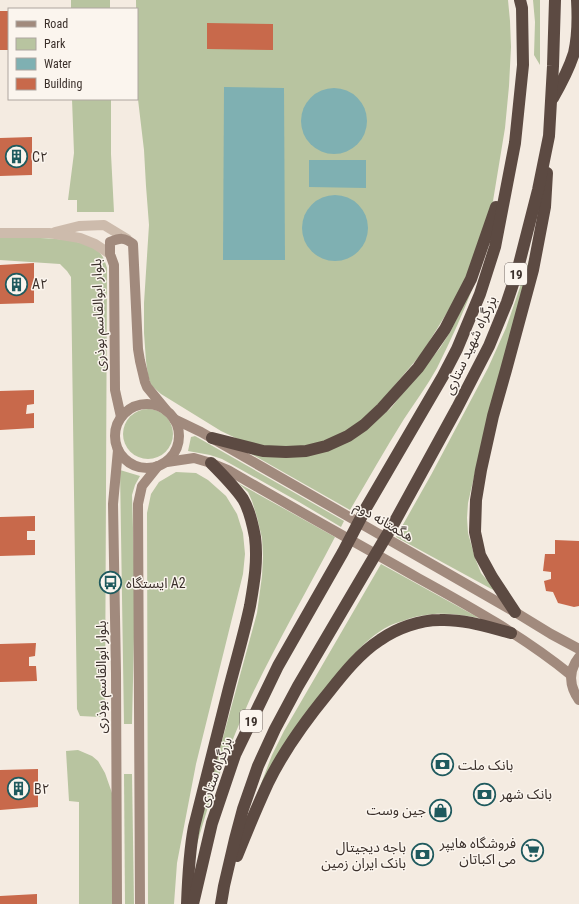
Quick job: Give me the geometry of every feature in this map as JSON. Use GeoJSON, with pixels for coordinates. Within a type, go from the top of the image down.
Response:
{"type":"FeatureCollection","features":[{"type":"Feature","properties":{"kind":"highway","name":"بزرگراه شهید ستاری"},"geometry":{"type":"LineString","coordinates":[[343,552],[366,508],[443,376],[457,349],[480,294],[495,247],[515,143],[523,65],[522,8],[520,0]]}},
{"type":"Feature","properties":{"kind":"highway","name":"بزرگراه شهید ستاری"},"geometry":{"type":"LineString","coordinates":[[224,886],[243,809],[258,766],[275,729],[368,564],[394,523],[457,408],[489,346],[507,302],[517,272],[538,190],[549,136],[555,0]]}},
{"type":"Feature","properties":{"kind":"highway"},"geometry":{"type":"LineString","coordinates":[[551,101],[566,73],[574,52],[578,25],[577,0]]}},
{"type":"Feature","properties":{"kind":"highway"},"geometry":{"type":"LineString","coordinates":[[514,612],[480,555],[475,532],[476,500],[493,416],[533,270],[545,207],[549,136]]}},
{"type":"Feature","properties":{"kind":"highway"},"geometry":{"type":"LineString","coordinates":[[212,438],[264,451],[306,451],[326,446],[348,436],[364,425],[382,408],[418,368],[445,329],[471,279],[491,222],[515,143]]}},
{"type":"Feature","properties":{"kind":"highway"},"geometry":{"type":"LineString","coordinates":[[187,904],[190,845],[245,629],[254,584],[257,557],[255,536],[244,500],[212,462]]}},
{"type":"Feature","properties":{"kind":"highway","name":"بزرگراه ستاری"},"geometry":{"type":"LineString","coordinates":[[193,904],[212,823],[235,755],[278,666],[343,552]]}},
{"type":"Feature","properties":{"kind":"highway"},"geometry":{"type":"LineString","coordinates":[[224,886],[268,783],[284,754],[307,720],[341,677],[365,652],[380,639],[398,630],[418,623],[439,620],[463,621],[511,633]]}},
{"type":"Feature","properties":{"kind":"highway","name":"19"},"geometry":{"type":"LineString","coordinates":[[221,904],[224,886]]}},
{"type":"Feature","properties":{"kind":"main road","name":"بلوار ابوالقاسم بوذری"},"geometry":{"type":"LineString","coordinates":[[121,417],[115,390],[114,265],[110,254],[110,242],[118,239],[127,239]]}},
{"type":"Feature","properties":{"kind":"main road"},"geometry":{"type":"LineString","coordinates":[[127,239],[133,244],[138,349],[145,382],[148,388],[174,419],[178,427],[179,437],[178,446],[173,455],[162,464],[142,486],[138,504],[140,904]]}},
{"type":"Feature","properties":{"kind":"main road"},"geometry":{"type":"LineString","coordinates":[[166,410],[147,404],[137,405],[128,410],[121,417],[117,424],[115,441],[122,457],[138,467],[148,468],[194,458],[212,462],[470,607],[553,660],[571,675]]}},
{"type":"Feature","properties":{"kind":"main road","name":"هگمتانه دوم"},"geometry":{"type":"LineString","coordinates":[[174,419],[212,438],[579,649]]}},
{"type":"Feature","properties":{"kind":"main road","name":"بلوار ابوالقاسم بوذری"},"geometry":{"type":"LineString","coordinates":[[117,904],[116,674],[113,504],[118,450]]}},
{"type":"Feature","properties":{"kind":"main road"},"geometry":{"type":"LineString","coordinates":[[579,657],[573,666],[571,675],[572,688],[579,700]]}},
{"type":"Feature","properties":{"kind":"street"},"geometry":{"type":"LineString","coordinates":[[49,233],[79,226],[104,225],[127,239]]}},
{"type":"Feature","properties":{"kind":"street"},"geometry":{"type":"LineString","coordinates":[[0,233],[49,233],[80,238],[95,244],[110,254]]}},
{"type":"Feature","properties":{"kind":"green space"},"geometry":{"type":"Polygon","coordinates":[[[71,0],[110,0],[110,8],[71,8],[71,0]]]}},
{"type":"Feature","properties":{"kind":"green space"},"geometry":{"type":"Polygon","coordinates":[[[136,0],[508,0],[511,47],[505,128],[492,207],[468,275],[453,303],[422,353],[383,399],[361,421],[349,430],[319,444],[277,449],[240,440],[221,431],[161,394],[151,385],[146,361],[144,333],[144,303],[149,225],[144,150],[138,99],[138,8],[136,8],[136,0]]]}},
{"type":"Feature","properties":{"kind":"green space"},"geometry":{"type":"Polygon","coordinates":[[[533,0],[540,0],[540,65],[534,55],[535,22],[533,0]]]}},
{"type":"Feature","properties":{"kind":"green space"},"geometry":{"type":"Polygon","coordinates":[[[72,100],[111,100],[111,154],[114,212],[77,212],[77,200],[68,200],[74,153],[72,100]]]}},
{"type":"Feature","properties":{"kind":"green space"},"geometry":{"type":"Polygon","coordinates":[[[0,238],[37,238],[67,240],[80,243],[99,252],[107,268],[105,712],[100,717],[80,716],[77,709],[71,277],[60,264],[0,260],[0,238]]]}},
{"type":"Feature","properties":{"kind":"green space"},"geometry":{"type":"Polygon","coordinates":[[[536,240],[481,446],[468,503],[468,533],[475,558],[481,573],[497,592],[396,537],[488,368],[506,328],[536,240]]]}},
{"type":"Feature","properties":{"kind":"green space"},"geometry":{"type":"Polygon","coordinates":[[[475,282],[437,368],[397,430],[350,510],[239,447],[275,457],[368,427],[391,408],[440,348],[450,332],[475,282]]]}},
{"type":"Feature","properties":{"kind":"green space"},"geometry":{"type":"Polygon","coordinates":[[[143,409],[153,409],[166,416],[173,429],[173,439],[166,452],[153,459],[143,459],[134,455],[127,448],[123,439],[123,429],[127,420],[134,413],[143,409]]]}},
{"type":"Feature","properties":{"kind":"green space"},"geometry":{"type":"Polygon","coordinates":[[[195,436],[344,521],[341,527],[222,459],[188,451],[191,437],[195,436]]]}},
{"type":"Feature","properties":{"kind":"green space"},"geometry":{"type":"Polygon","coordinates":[[[120,470],[140,476],[132,495],[135,594],[132,724],[124,724],[120,470]]]}},
{"type":"Feature","properties":{"kind":"green space"},"geometry":{"type":"Polygon","coordinates":[[[176,472],[196,473],[208,480],[226,496],[237,514],[243,533],[245,554],[243,574],[196,764],[177,863],[174,904],[148,904],[147,513],[151,494],[159,482],[176,472]]]}},
{"type":"Feature","properties":{"kind":"green space"},"geometry":{"type":"Polygon","coordinates":[[[238,483],[335,537],[250,699],[218,778],[193,859],[199,825],[257,613],[262,576],[262,538],[257,517],[248,492],[238,483]]]}},
{"type":"Feature","properties":{"kind":"green space"},"geometry":{"type":"Polygon","coordinates":[[[381,564],[479,618],[450,614],[431,614],[392,625],[370,639],[353,655],[251,810],[272,755],[284,731],[381,564]]]}},
{"type":"Feature","properties":{"kind":"green space"},"geometry":{"type":"Polygon","coordinates":[[[78,750],[92,756],[98,761],[105,773],[112,793],[112,904],[79,904],[79,802],[69,801],[66,751],[78,750]]]}},
{"type":"Feature","properties":{"kind":"green space"},"geometry":{"type":"Polygon","coordinates":[[[124,774],[132,774],[134,904],[125,904],[124,774]]]}},
{"type":"Feature","properties":{"kind":"water"},"geometry":{"type":"Polygon","coordinates":[[[224,87],[284,88],[285,260],[223,260],[224,87]]]}},
{"type":"Feature","properties":{"kind":"water"},"geometry":{"type":"Polygon","coordinates":[[[327,88],[341,88],[353,93],[362,102],[367,114],[365,134],[358,145],[341,154],[327,154],[315,149],[306,140],[301,128],[301,114],[306,102],[315,93],[327,88]]]}},
{"type":"Feature","properties":{"kind":"water"},"geometry":{"type":"Polygon","coordinates":[[[309,160],[366,160],[366,188],[309,187],[309,160]]]}},
{"type":"Feature","properties":{"kind":"water"},"geometry":{"type":"Polygon","coordinates":[[[328,195],[342,195],[354,200],[363,209],[368,221],[366,241],[359,252],[342,261],[328,261],[316,256],[307,247],[302,235],[302,221],[307,209],[316,200],[328,195]]]}},
{"type":"Feature","properties":{"kind":"building"},"geometry":{"type":"Polygon","coordinates":[[[0,11],[8,11],[8,50],[0,50],[0,11]]]}},
{"type":"Feature","properties":{"kind":"building"},"geometry":{"type":"Polygon","coordinates":[[[207,23],[273,24],[273,50],[207,49],[207,23]]]}},
{"type":"Feature","properties":{"kind":"building","name":"C۲"},"geometry":{"type":"Polygon","coordinates":[[[32,137],[32,175],[0,176],[0,138],[32,137]]]}},
{"type":"Feature","properties":{"kind":"building","name":"A۲"},"geometry":{"type":"Polygon","coordinates":[[[34,263],[34,303],[0,304],[0,265],[34,263]]]}},
{"type":"Feature","properties":{"kind":"building"},"geometry":{"type":"Polygon","coordinates":[[[34,390],[34,404],[27,405],[26,414],[34,413],[34,428],[0,430],[0,391],[34,390]]]}},
{"type":"Feature","properties":{"kind":"building"},"geometry":{"type":"Polygon","coordinates":[[[35,516],[35,531],[27,531],[27,540],[35,540],[35,555],[0,556],[0,517],[35,516]]]}},
{"type":"Feature","properties":{"kind":"building"},"geometry":{"type":"Polygon","coordinates":[[[555,540],[579,541],[579,606],[574,607],[558,603],[553,592],[546,591],[544,581],[551,579],[551,572],[543,571],[545,554],[555,554],[555,540]]]}},
{"type":"Feature","properties":{"kind":"building"},"geometry":{"type":"Polygon","coordinates":[[[36,643],[35,656],[29,657],[29,666],[36,666],[37,681],[0,682],[0,644],[36,643]]]}},
{"type":"Feature","properties":{"kind":"building","name":"B۲"},"geometry":{"type":"Polygon","coordinates":[[[38,769],[38,807],[0,810],[0,770],[38,769]]]}},
{"type":"Feature","properties":{"kind":"building"},"geometry":{"type":"Polygon","coordinates":[[[37,894],[37,904],[0,904],[0,896],[37,894]]]}},
{"type":"Feature","properties":{"kind":"place","name":"C۲"},"geometry":{"type":"Point","coordinates":[16,157]}},
{"type":"Feature","properties":{"kind":"place","name":"A۲"},"geometry":{"type":"Point","coordinates":[17,284]}},
{"type":"Feature","properties":{"kind":"place","name":"ایستگاه A2"},"geometry":{"type":"Point","coordinates":[111,583]}},
{"type":"Feature","properties":{"kind":"place","name":"بانک ملت"},"geometry":{"type":"Point","coordinates":[443,765]}},
{"type":"Feature","properties":{"kind":"place","name":"B۲"},"geometry":{"type":"Point","coordinates":[19,789]}},
{"type":"Feature","properties":{"kind":"place","name":"بانک شهر"},"geometry":{"type":"Point","coordinates":[484,794]}},
{"type":"Feature","properties":{"kind":"place","name":"جین وست"},"geometry":{"type":"Point","coordinates":[441,810]}},
{"type":"Feature","properties":{"kind":"place","name":"فروشگاه هایپر می اکباتان"},"geometry":{"type":"Point","coordinates":[532,851]}},
{"type":"Feature","properties":{"kind":"place","name":"باجه دیجیتال بانک ایران زمین"},"geometry":{"type":"Point","coordinates":[422,855]}}]}
